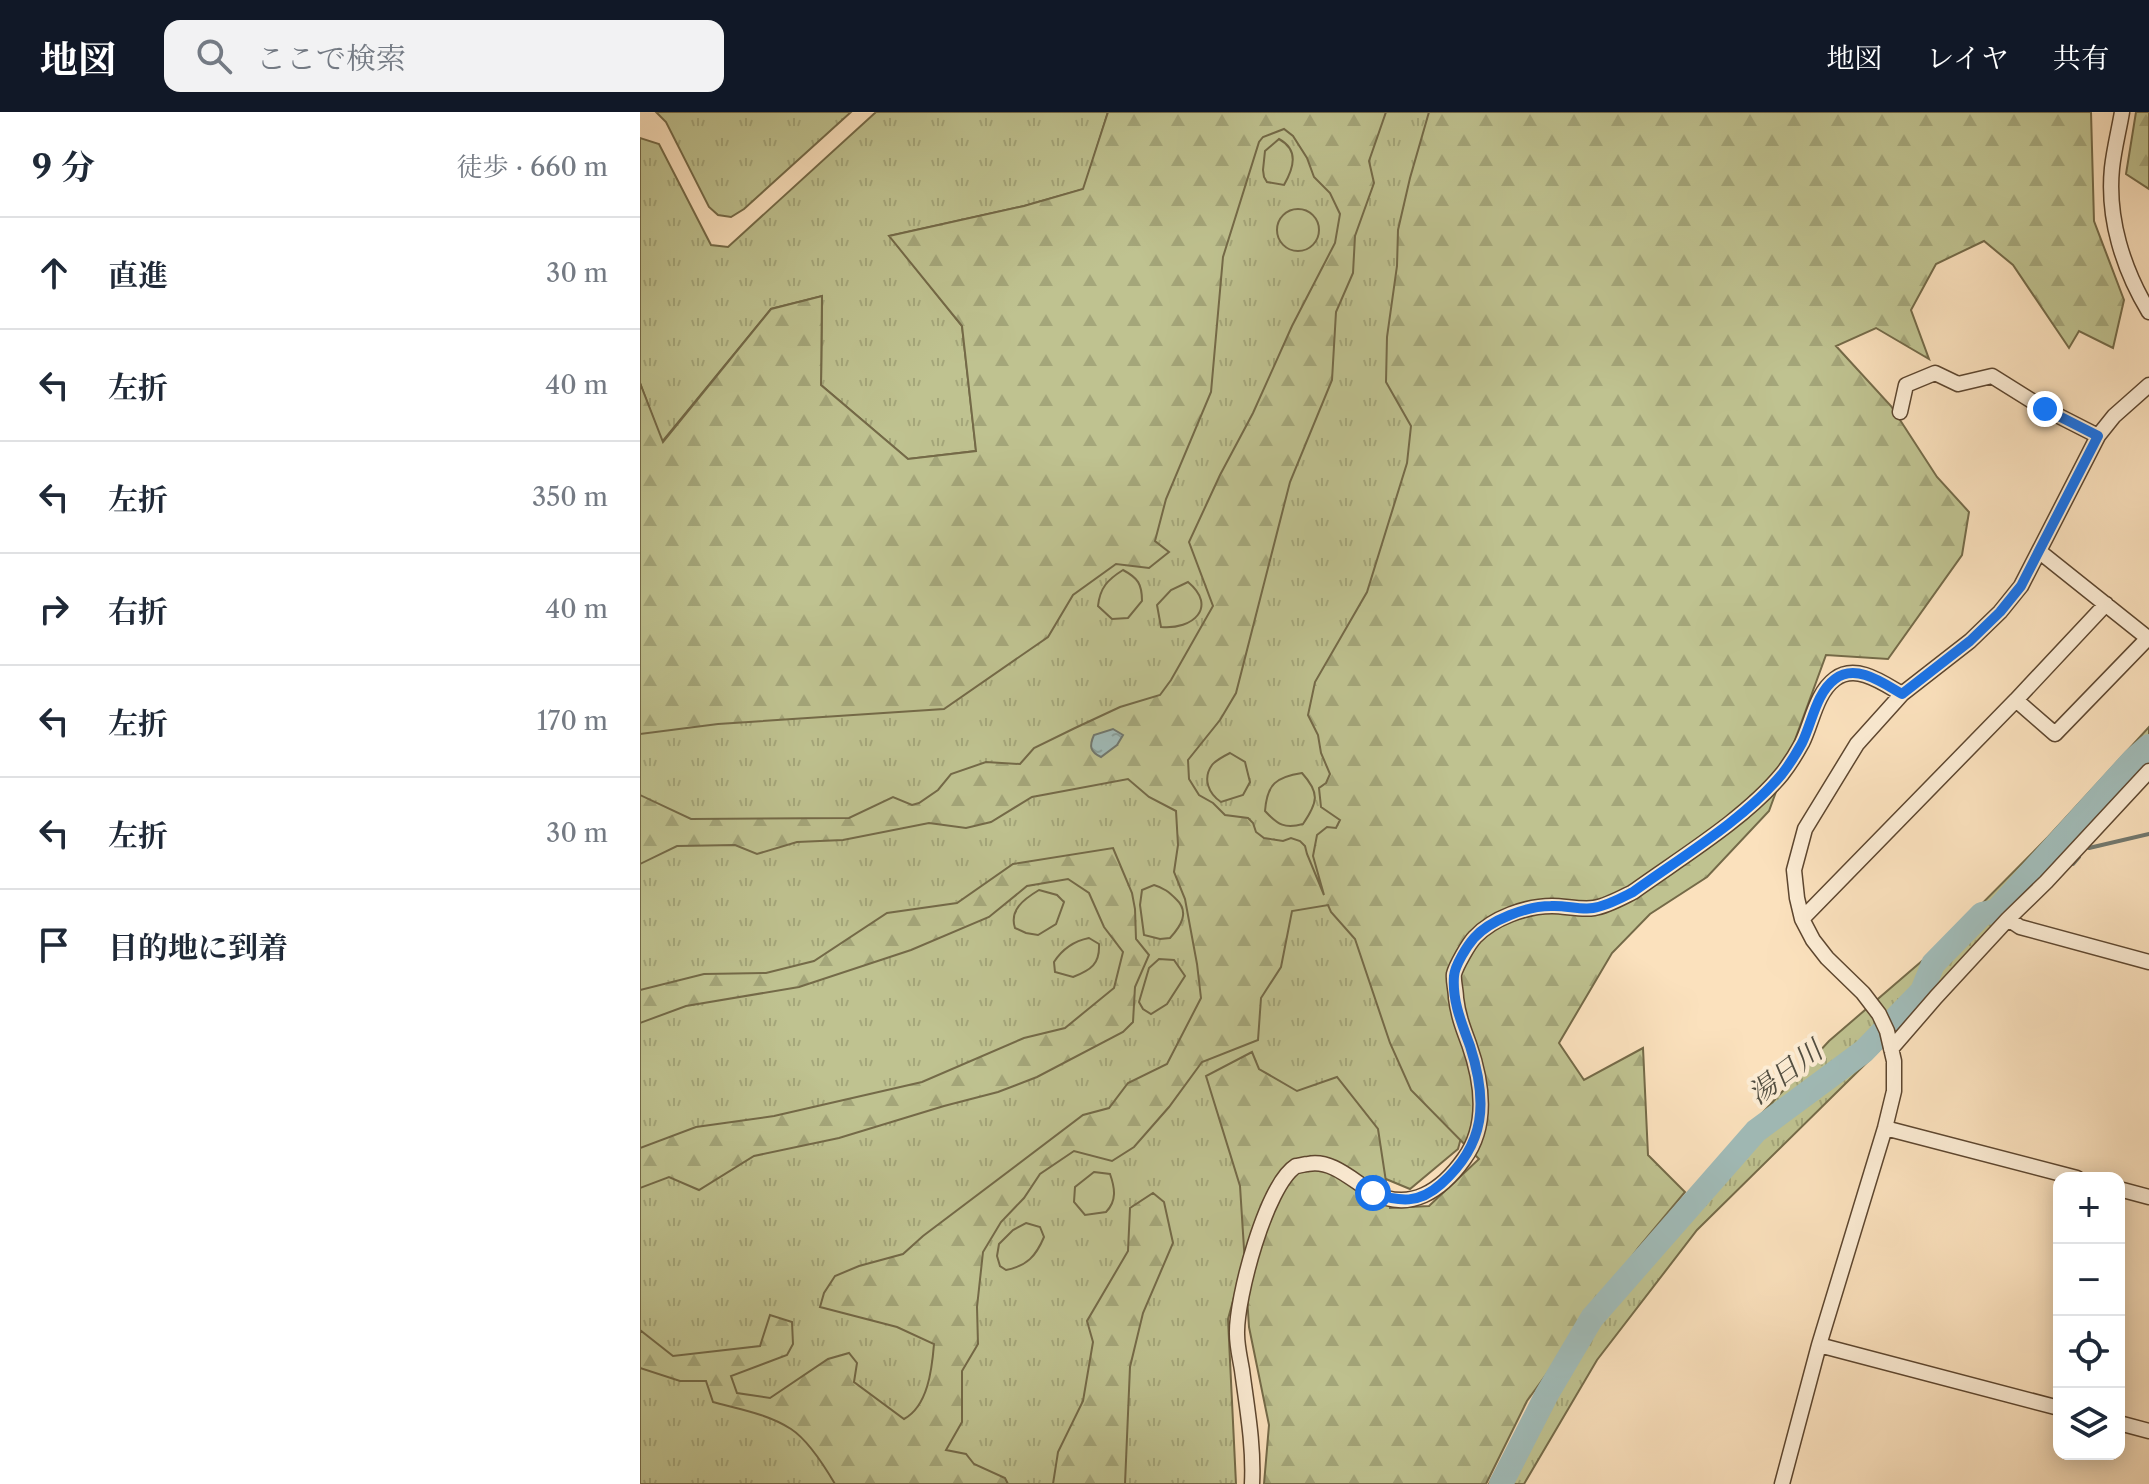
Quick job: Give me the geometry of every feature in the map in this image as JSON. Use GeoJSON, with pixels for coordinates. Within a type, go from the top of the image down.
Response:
{"type":"FeatureCollection","features":[{"type":"Feature","properties":{"kind":"street"},"geometry":{"type":"LineString","coordinates":[[2122,112],[2112,168],[2113,216],[2122,254],[2149,312]]}},
{"type":"Feature","properties":{"kind":"street"},"geometry":{"type":"LineString","coordinates":[[1900,412],[1906,385],[1935,373],[1958,384],[1992,376],[2045,409],[2098,436]]}},
{"type":"Feature","properties":{"kind":"street"},"geometry":{"type":"LineString","coordinates":[[1782,1484],[1819,1345],[1894,1091],[1894,1061],[1879,1014],[1820,949],[1802,919],[1794,870],[1805,829],[1857,744],[1902,694],[1970,641],[2021,586],[2098,436],[2114,416],[2149,385]]}},
{"type":"Feature","properties":{"kind":"street"},"geometry":{"type":"LineString","coordinates":[[2016,700],[2055,734],[2148,638],[2040,552]]}},
{"type":"Feature","properties":{"kind":"street"},"geometry":{"type":"LineString","coordinates":[[1802,919],[2106,604]]}},
{"type":"Feature","properties":{"kind":"street"},"geometry":{"type":"LineString","coordinates":[[1252,1484],[1251,1442],[1237,1334],[1240,1303],[1256,1235],[1276,1189],[1296,1166],[1316,1162],[1334,1168],[1373,1193],[1393,1200],[1410,1200],[1428,1195],[1458,1168],[1481,1121],[1481,1095],[1458,1015],[1454,973],[1474,938],[1515,912],[1549,906],[1592,909],[1633,892],[1758,800],[1783,773],[1802,743],[1823,692],[1834,679],[1849,672],[1864,675],[1902,694]]}},
{"type":"Feature","properties":{"kind":"street"},"geometry":{"type":"LineString","coordinates":[[1891,1047],[2149,771]]}},
{"type":"Feature","properties":{"kind":"street"},"geometry":{"type":"LineString","coordinates":[[2008,919],[2020,927],[2149,962]]}},
{"type":"Feature","properties":{"kind":"street"},"geometry":{"type":"LineString","coordinates":[[1885,1128],[2054,1172]]}},
{"type":"Feature","properties":{"kind":"street"},"geometry":{"type":"LineString","coordinates":[[2125,1191],[2149,1197]]}},
{"type":"Feature","properties":{"kind":"street"},"geometry":{"type":"LineString","coordinates":[[1819,1345],[2053,1406]]}},
{"type":"Feature","properties":{"kind":"street"},"geometry":{"type":"LineString","coordinates":[[2125,1425],[2149,1431]]}},
{"type":"Feature","properties":{"kind":"green space"},"geometry":{"type":"Polygon","coordinates":[[[656,112],[851,112],[744,209],[731,217],[718,215],[709,207],[666,122],[656,112]]]}},
{"type":"Feature","properties":{"kind":"green space"},"geometry":{"type":"Polygon","coordinates":[[[876,112],[1108,112],[1084,189],[890,236],[962,326],[976,451],[908,459],[821,385],[822,296],[771,309],[662,442],[640,383],[640,138],[659,144],[711,245],[728,247],[876,112]]]}},
{"type":"Feature","properties":{"kind":"green space"},"geometry":{"type":"Polygon","coordinates":[[[1108,112],[1386,112],[1369,161],[1374,183],[1355,236],[1353,273],[1336,312],[1332,380],[1290,482],[1236,693],[1220,720],[1188,760],[1189,779],[1199,795],[1225,815],[1248,818],[1256,832],[1264,838],[1300,841],[1305,846],[1324,895],[1313,856],[1317,835],[1327,827],[1336,828],[1340,820],[1321,807],[1319,788],[1326,783],[1330,774],[1308,715],[1315,682],[1367,592],[1407,463],[1411,426],[1386,382],[1387,337],[1397,266],[1398,230],[1429,112],[2091,112],[2094,221],[2124,300],[2113,348],[2079,331],[2069,348],[2013,265],[1984,241],[1936,264],[1911,310],[1929,359],[1876,328],[1836,346],[1891,406],[1937,477],[1969,512],[1962,555],[1888,659],[1826,655],[1769,811],[1707,877],[1650,914],[1612,953],[1559,1043],[1584,1080],[1643,1048],[1648,1155],[1685,1192],[1638,1248],[1527,1401],[1486,1484],[1264,1484],[1269,1425],[1249,1327],[1240,1186],[1206,1076],[1252,1052],[1259,1069],[1297,1091],[1337,1077],[1378,1129],[1390,1208],[1429,1206],[1479,1159],[1411,1090],[1390,1043],[1355,939],[1328,905],[1292,911],[1281,967],[1261,998],[1258,1040],[1202,1062],[1134,1147],[1112,1161],[1074,1151],[1040,1174],[1024,1198],[1001,1222],[983,1252],[977,1307],[978,1344],[962,1371],[962,1422],[946,1450],[966,1454],[974,1464],[1005,1478],[1008,1484],[835,1484],[810,1447],[791,1429],[763,1416],[713,1402],[706,1381],[680,1381],[640,1368],[640,1330],[673,1356],[760,1346],[770,1315],[792,1322],[793,1344],[787,1355],[731,1376],[737,1393],[770,1398],[828,1359],[849,1353],[857,1363],[854,1382],[904,1419],[924,1396],[934,1344],[897,1327],[820,1307],[824,1293],[835,1276],[903,1254],[1083,1115],[1109,1108],[1128,1083],[1167,1064],[1201,998],[1185,899],[1174,872],[1178,845],[1176,811],[1149,797],[1128,779],[1032,797],[991,822],[966,828],[929,823],[843,840],[797,842],[757,854],[735,845],[677,846],[640,864],[640,795],[691,819],[849,818],[893,797],[912,805],[938,790],[951,774],[986,762],[1020,764],[1034,748],[1120,707],[1160,695],[1171,680],[1213,606],[1189,542],[1335,243],[1340,214],[1330,193],[1314,177],[1307,158],[1293,136],[1284,129],[1263,137],[1259,142],[1223,257],[1211,392],[1166,499],[1155,541],[1169,552],[1149,568],[1116,564],[1073,595],[1048,637],[944,709],[718,724],[640,734],[640,383],[663,442],[771,309],[822,296],[821,385],[908,459],[976,451],[962,326],[889,236],[1024,206],[1083,189],[1108,112]]]}},
{"type":"Feature","properties":{"kind":"green space"},"geometry":{"type":"Polygon","coordinates":[[[1190,112],[1504,112],[1471,1101],[1458,1149],[1410,1189],[1345,1162],[1254,1224],[1228,1319],[1236,1484],[640,1484],[640,659],[909,620],[1190,112]]]}},
{"type":"Feature","properties":{"kind":"green space"},"geometry":{"type":"Polygon","coordinates":[[[2136,112],[2149,112],[2149,189],[2126,174],[2136,112]]]}},
{"type":"Feature","properties":{"kind":"green space"},"geometry":{"type":"Polygon","coordinates":[[[1279,139],[1290,148],[1293,159],[1284,185],[1267,182],[1263,170],[1265,151],[1279,139]]]}},
{"type":"Feature","properties":{"kind":"green space"},"geometry":{"type":"Polygon","coordinates":[[[1298,209],[1313,215],[1319,230],[1313,245],[1298,251],[1283,245],[1277,230],[1283,215],[1298,209]]]}},
{"type":"Feature","properties":{"kind":"green space"},"geometry":{"type":"Polygon","coordinates":[[[1123,570],[1138,582],[1142,601],[1128,618],[1112,619],[1098,606],[1100,594],[1105,585],[1123,570]]]}},
{"type":"Feature","properties":{"kind":"green space"},"geometry":{"type":"Polygon","coordinates":[[[1188,582],[1201,600],[1198,615],[1183,625],[1161,627],[1157,605],[1171,590],[1188,582]]]}},
{"type":"Feature","properties":{"kind":"green space"},"geometry":{"type":"Polygon","coordinates":[[[2149,727],[2149,760],[1910,1020],[1697,1230],[1597,1360],[1524,1484],[1489,1484],[1539,1391],[1593,1309],[1708,1172],[1829,1041],[1944,942],[2048,837],[2149,727]]]}},
{"type":"Feature","properties":{"kind":"green space"},"geometry":{"type":"Polygon","coordinates":[[[1230,753],[1245,762],[1250,782],[1243,795],[1221,802],[1210,790],[1207,781],[1209,770],[1220,758],[1230,753]]]}},
{"type":"Feature","properties":{"kind":"green space"},"geometry":{"type":"Polygon","coordinates":[[[1302,773],[1314,792],[1312,810],[1303,824],[1282,825],[1265,811],[1268,794],[1274,783],[1302,773]]]}},
{"type":"Feature","properties":{"kind":"green space"},"geometry":{"type":"Polygon","coordinates":[[[1113,848],[1132,893],[1136,939],[1149,955],[1135,987],[1133,1022],[1123,1032],[1037,1077],[998,1092],[839,1138],[754,1156],[699,1190],[669,1177],[640,1188],[640,1148],[696,1127],[774,1116],[922,1082],[1024,1038],[1065,1028],[1114,988],[1123,952],[1104,927],[1089,893],[1068,879],[1027,886],[989,917],[911,950],[799,987],[686,1006],[640,1023],[640,990],[704,974],[766,973],[814,961],[887,913],[957,903],[1013,864],[1113,848]]]}},
{"type":"Feature","properties":{"kind":"green space"},"geometry":{"type":"Polygon","coordinates":[[[1154,885],[1171,894],[1183,909],[1180,924],[1170,938],[1144,935],[1140,905],[1142,890],[1154,885]]]}},
{"type":"Feature","properties":{"kind":"green space"},"geometry":{"type":"Polygon","coordinates":[[[1039,890],[1057,895],[1064,902],[1056,924],[1038,935],[1015,928],[1014,916],[1019,906],[1039,890]]]}},
{"type":"Feature","properties":{"kind":"green space"},"geometry":{"type":"Polygon","coordinates":[[[1089,938],[1099,944],[1098,957],[1093,965],[1073,977],[1055,972],[1054,962],[1061,953],[1074,943],[1089,938]]]}},
{"type":"Feature","properties":{"kind":"green space"},"geometry":{"type":"Polygon","coordinates":[[[1159,959],[1174,960],[1185,976],[1167,1004],[1151,1014],[1139,1002],[1149,968],[1159,959]]]}},
{"type":"Feature","properties":{"kind":"green space"},"geometry":{"type":"Polygon","coordinates":[[[1094,1172],[1110,1174],[1113,1199],[1106,1212],[1085,1215],[1074,1202],[1075,1187],[1094,1172]]]}},
{"type":"Feature","properties":{"kind":"green space"},"geometry":{"type":"Polygon","coordinates":[[[1153,1193],[1164,1202],[1173,1243],[1143,1313],[1130,1367],[1125,1484],[1053,1484],[1058,1452],[1083,1401],[1093,1342],[1087,1321],[1128,1251],[1130,1208],[1153,1193]]]}},
{"type":"Feature","properties":{"kind":"green space"},"geometry":{"type":"Polygon","coordinates":[[[1026,1223],[1040,1227],[1044,1237],[1030,1259],[1006,1270],[1000,1266],[997,1256],[999,1244],[1013,1230],[1026,1223]]]}},
{"type":"Feature","properties":{"kind":"water"},"geometry":{"type":"Polygon","coordinates":[[[1113,729],[1123,735],[1117,745],[1101,757],[1092,748],[1094,735],[1113,729]]]}},
{"type":"Feature","properties":{"kind":"waterway","name":"湯日川"},"geometry":{"type":"LineString","coordinates":[[1501,1484],[1547,1394],[1592,1318],[1756,1131],[1864,1051],[1922,991],[1933,964],[1982,914],[1996,911],[2149,746]]}},
{"type":"Feature","properties":{"kind":"waterway"},"geometry":{"type":"LineString","coordinates":[[2089,848],[2149,834]]}},
{"type":"Feature","properties":{"kind":"waterway"},"geometry":{"type":"LineString","coordinates":[[2073,864],[2079,857]]}},
{"type":"Feature","properties":{"kind":"route"},"geometry":{"type":"LineString","coordinates":[[1373,1193],[1393,1200],[1410,1200],[1428,1195],[1458,1168],[1475,1140],[1481,1121],[1481,1095],[1458,1015],[1454,973],[1474,938],[1515,912],[1549,906],[1592,909],[1633,892],[1758,800],[1783,773],[1802,743],[1823,692],[1834,679],[1849,672],[1864,675],[1902,694],[1970,641],[2000,612],[2021,586],[2040,552],[2098,436],[2045,409]]}}]}
